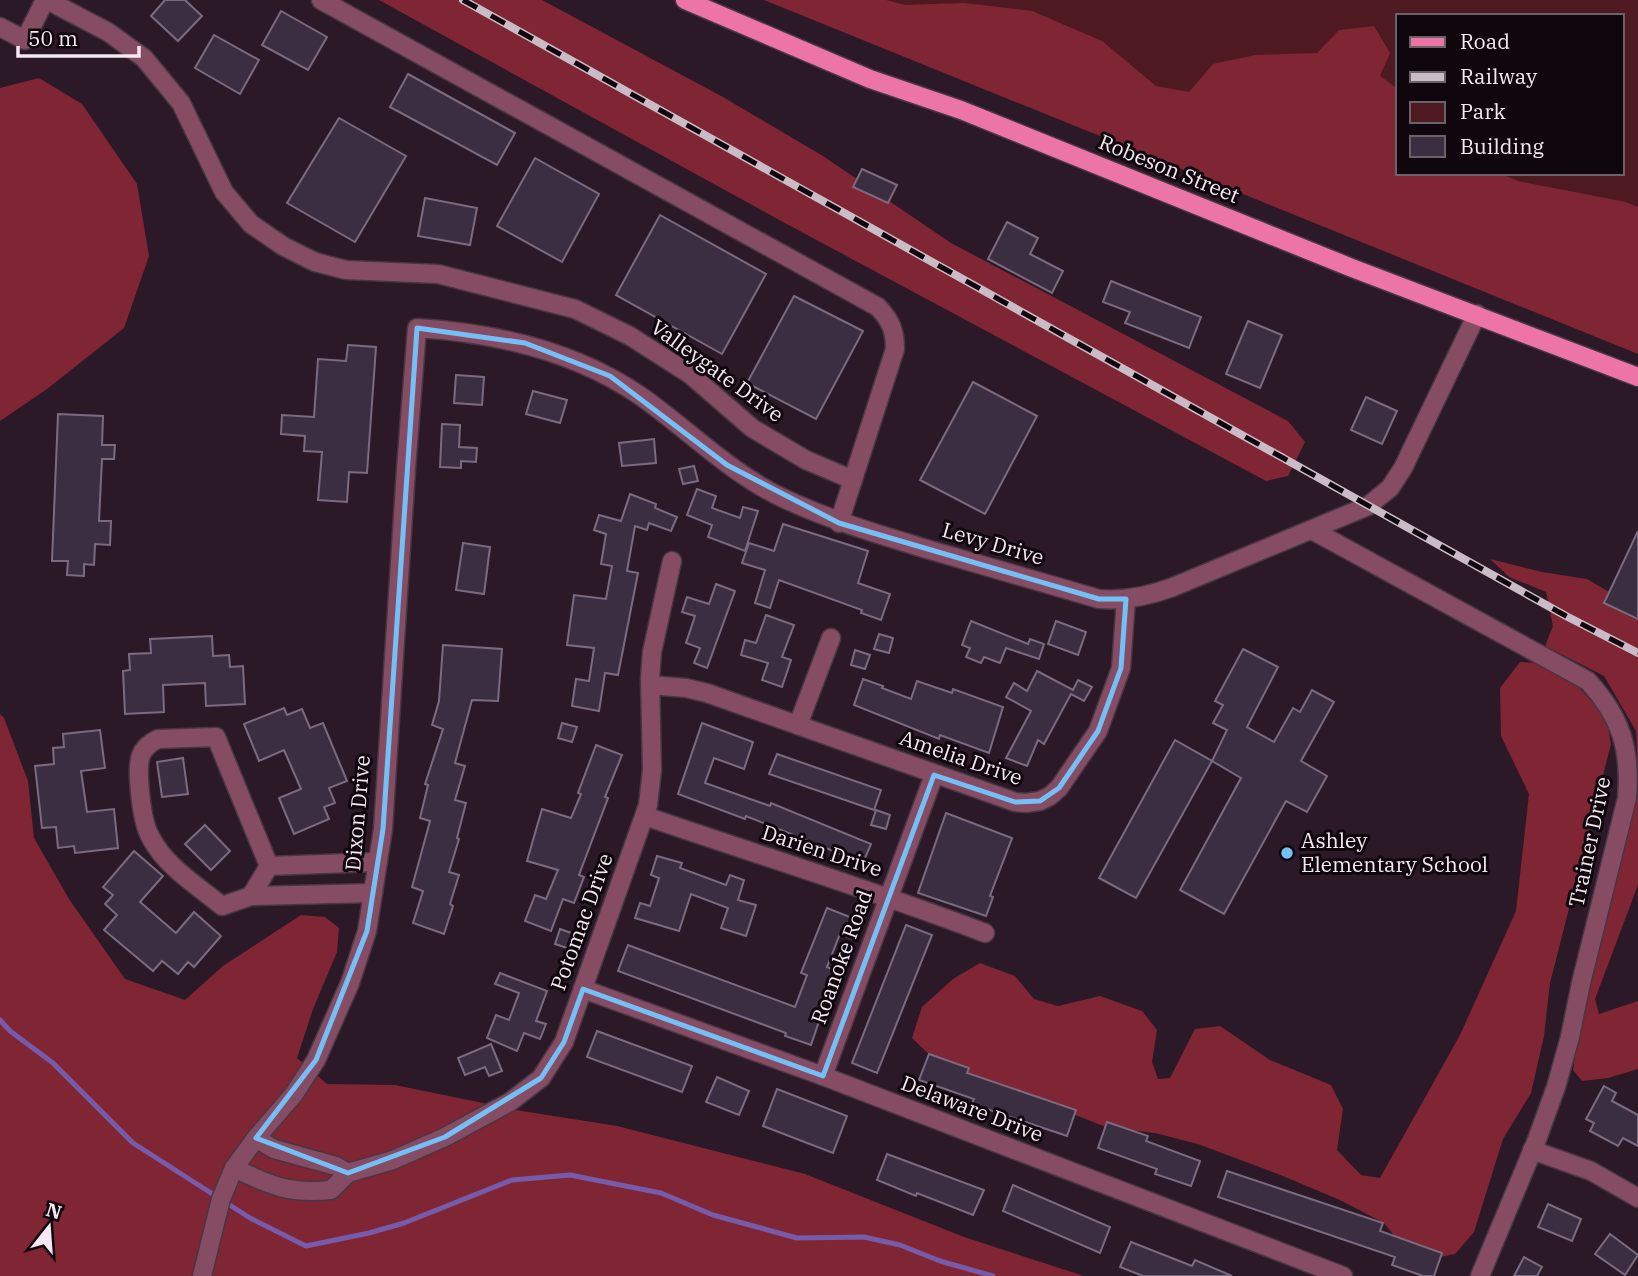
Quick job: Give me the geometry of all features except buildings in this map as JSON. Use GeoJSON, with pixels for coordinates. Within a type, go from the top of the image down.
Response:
{"type":"FeatureCollection","features":[{"type":"Feature","properties":{"kind":"main road","name":"Robeson Street"},"geometry":{"type":"LineString","coordinates":[[685,0],[870,79],[961,110],[1342,264],[1638,377]]}},
{"type":"Feature","properties":{"kind":"street","name":"Valleygate Drive"},"geometry":{"type":"LineString","coordinates":[[0,27],[25,40],[46,0],[108,32],[144,58],[181,103],[223,192],[251,224],[283,246],[315,262],[346,270],[438,274],[575,309],[630,336],[691,375],[752,428],[806,460],[853,480]]}},
{"type":"Feature","properties":{"kind":"street"},"geometry":{"type":"LineString","coordinates":[[321,0],[878,307],[890,319],[895,333],[895,349],[839,523]]}},
{"type":"Feature","properties":{"kind":"street","name":"Levy Drive"},"geometry":{"type":"LineString","coordinates":[[417,328],[464,331],[525,343],[610,376],[644,398],[727,465],[782,498],[839,523],[1099,599],[1126,599],[1173,587],[1368,506],[1390,488],[1426,421],[1477,314]]}},
{"type":"Feature","properties":{"kind":"street","name":"Dixon Drive"},"geometry":{"type":"LineString","coordinates":[[203,1268],[221,1199],[234,1168],[294,1094],[316,1060],[350,983],[366,930],[383,829],[417,328]]}},
{"type":"Feature","properties":{"kind":"street","name":"Trainer Drive"},"geometry":{"type":"LineString","coordinates":[[1312,530],[1588,681],[1603,697],[1622,733],[1627,750],[1627,798],[1570,1037],[1556,1087],[1480,1276]]}},
{"type":"Feature","properties":{"kind":"street","name":"Potomac Drive"},"geometry":{"type":"LineString","coordinates":[[234,1168],[270,1186],[305,1192],[331,1190],[348,1173],[393,1160],[445,1137],[510,1102],[541,1078],[564,1042],[645,816],[652,770],[652,652],[672,561]]}},
{"type":"Feature","properties":{"kind":"street","name":"Amelia Drive"},"geometry":{"type":"LineString","coordinates":[[650,685],[707,693],[1015,802],[1040,801],[1059,788],[1098,731],[1121,668],[1126,599]]}},
{"type":"Feature","properties":{"kind":"street"},"geometry":{"type":"LineString","coordinates":[[798,725],[831,638]]}},
{"type":"Feature","properties":{"kind":"street"},"geometry":{"type":"LineString","coordinates":[[269,866],[216,737],[158,739],[145,747],[139,758],[140,792],[149,836],[176,869],[222,906],[251,896],[373,893]]}},
{"type":"Feature","properties":{"kind":"street","name":"Roanoke Road"},"geometry":{"type":"LineString","coordinates":[[823,1076],[934,775]]}},
{"type":"Feature","properties":{"kind":"street","name":"Darien Drive"},"geometry":{"type":"LineString","coordinates":[[645,816],[889,896],[985,933]]}},
{"type":"Feature","properties":{"kind":"street"},"geometry":{"type":"LineString","coordinates":[[269,866],[376,862]]}},
{"type":"Feature","properties":{"kind":"street"},"geometry":{"type":"LineString","coordinates":[[251,896],[269,866]]}},
{"type":"Feature","properties":{"kind":"street","name":"Delaware Drive"},"geometry":{"type":"LineString","coordinates":[[583,989],[823,1076],[1343,1276]]}},
{"type":"Feature","properties":{"kind":"street"},"geometry":{"type":"LineString","coordinates":[[256,1138],[275,1149],[336,1166],[348,1173]]}},
{"type":"Feature","properties":{"kind":"street"},"geometry":{"type":"LineString","coordinates":[[1532,1150],[1591,1171],[1638,1198]]}},
{"type":"Feature","properties":{"kind":"highlighted area"},"geometry":{"type":"Polygon","coordinates":[[[417,328],[525,343],[610,376],[727,465],[839,523],[1099,599],[1126,599],[1121,668],[1098,731],[1059,788],[1040,801],[1015,802],[934,775],[823,1076],[583,989],[564,1042],[541,1078],[445,1137],[348,1173],[256,1138],[316,1060],[367,931],[383,829],[417,328]]]}},
{"type":"Feature","properties":{"kind":"green space"},"geometry":{"type":"Polygon","coordinates":[[[838,0],[1638,0],[1638,326],[838,0]]]}},
{"type":"Feature","properties":{"kind":"shaded area"},"geometry":{"type":"Polygon","coordinates":[[[379,0],[542,0],[723,97],[823,156],[951,243],[1288,421],[1305,442],[1288,476],[1266,481],[783,222],[379,0]]]}},
{"type":"Feature","properties":{"kind":"shaded area"},"geometry":{"type":"Polygon","coordinates":[[[764,0],[886,0],[905,5],[964,3],[1032,11],[1102,41],[1156,86],[1189,92],[1213,64],[1255,55],[1317,53],[1339,30],[1374,26],[1390,53],[1380,76],[1396,88],[1396,175],[1504,175],[1518,181],[1626,202],[1638,207],[1638,354],[764,0]]]}},
{"type":"Feature","properties":{"kind":"shaded area"},"geometry":{"type":"Polygon","coordinates":[[[39,78],[82,104],[137,184],[149,256],[124,328],[47,389],[0,421],[0,88],[39,78]]]}},
{"type":"Feature","properties":{"kind":"shaded area"},"geometry":{"type":"Polygon","coordinates":[[[1490,559],[1542,572],[1587,579],[1638,609],[1638,773],[1636,731],[1604,676],[1545,646],[1553,626],[1546,592],[1509,577],[1490,559]]]}},
{"type":"Feature","properties":{"kind":"shaded area"},"geometry":{"type":"Polygon","coordinates":[[[1520,662],[1538,663],[1573,681],[1606,717],[1611,744],[1550,983],[1544,1036],[1531,1093],[1503,1139],[1474,1232],[1455,1254],[1434,1258],[1401,1244],[1384,1223],[1340,1200],[1198,1144],[1155,1133],[1106,1127],[934,1059],[912,1038],[922,1007],[953,979],[980,963],[1015,976],[1034,999],[1058,1006],[1100,996],[1142,1011],[1157,1030],[1152,1062],[1158,1079],[1170,1078],[1195,1029],[1220,1026],[1270,1060],[1331,1085],[1343,1109],[1337,1150],[1361,1175],[1380,1178],[1460,1035],[1516,911],[1529,794],[1501,736],[1500,688],[1520,662]]]}},
{"type":"Feature","properties":{"kind":"shaded area"},"geometry":{"type":"Polygon","coordinates":[[[0,714],[4,718],[28,781],[34,838],[69,899],[125,979],[185,1000],[223,966],[301,915],[325,917],[339,928],[337,952],[313,1009],[297,1058],[327,1084],[395,1085],[522,1111],[617,1126],[805,1174],[964,1237],[1084,1276],[0,1276],[0,714]]]}},
{"type":"Feature","properties":{"kind":"shaded area"},"geometry":{"type":"Polygon","coordinates":[[[1638,795],[1638,885],[1595,999],[1599,1014],[1638,1001],[1638,1069],[1608,1078],[1582,1081],[1573,1070],[1579,1025],[1638,795]]]}},
{"type":"Feature","properties":{"kind":"waterway"},"geometry":{"type":"LineString","coordinates":[[0,1020],[10,1031],[53,1063],[133,1143],[250,1218],[306,1246],[404,1223],[512,1180],[570,1175],[661,1193],[713,1215],[797,1238],[864,1237],[900,1245],[940,1261],[993,1276]]}},
{"type":"Feature","properties":{"kind":"railway"},"geometry":{"type":"LineString","coordinates":[[463,0],[1566,616],[1638,653]]}},
{"type":"Feature","properties":{"kind":"place","name":"Ashley Elementary School"},"geometry":{"type":"Point","coordinates":[1287,853]}}]}
